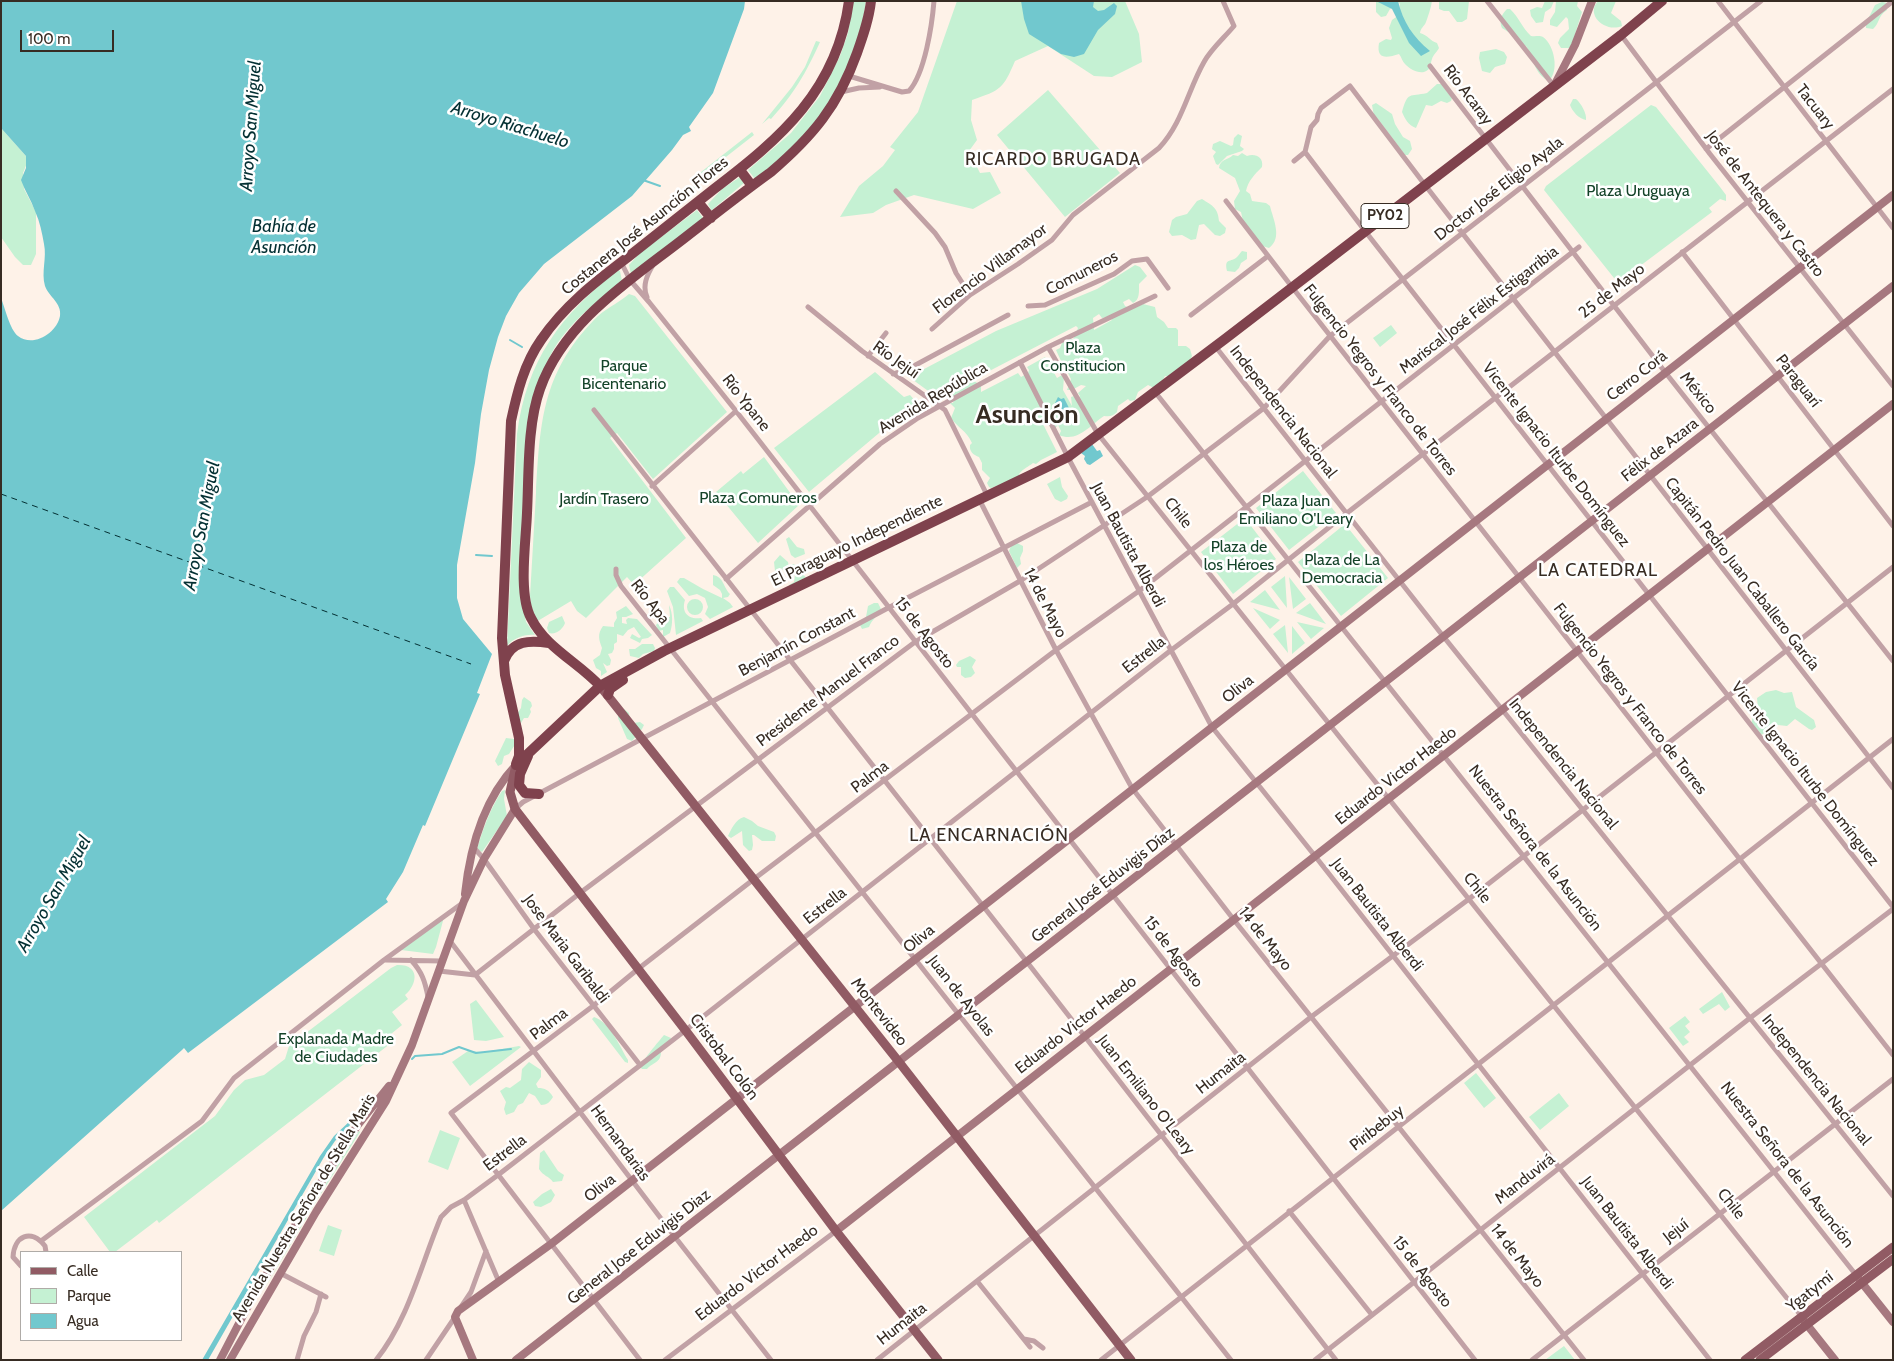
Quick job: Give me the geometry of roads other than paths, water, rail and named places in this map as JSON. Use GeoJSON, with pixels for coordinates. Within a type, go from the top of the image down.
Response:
{"type":"FeatureCollection","features":[{"type":"Feature","properties":{"kind":"highway","name":"Costanera José Asunción Flores"},"geometry":{"type":"LineString","coordinates":[[516,764],[519,756],[519,738],[504,663],[502,638],[511,421],[518,387],[540,342],[563,311],[588,288],[740,170],[778,137],[810,100],[834,55],[842,32],[848,1]]}},
{"type":"Feature","properties":{"kind":"highway","name":"Costanera José Asunción Flores"},"geometry":{"type":"LineString","coordinates":[[600,686],[585,671],[549,643],[530,617],[524,593],[533,417],[540,390],[551,364],[565,343],[603,302],[771,172],[797,150],[820,124],[849,76],[863,37],[871,1]]}},
{"type":"Feature","properties":{"kind":"highway","name":"PY02"},"geometry":{"type":"LineString","coordinates":[[1215,346],[1365,231],[1425,188],[1662,1]]}},
{"type":"Feature","properties":{"kind":"highway"},"geometry":{"type":"LineString","coordinates":[[740,170],[752,186]]}},
{"type":"Feature","properties":{"kind":"highway"},"geometry":{"type":"LineString","coordinates":[[698,202],[711,218]]}},
{"type":"Feature","properties":{"kind":"highway","name":"El Paraguayo Independiente"},"geometry":{"type":"LineString","coordinates":[[516,764],[600,686],[667,650],[1068,457],[1215,346]]}},
{"type":"Feature","properties":{"kind":"highway"},"geometry":{"type":"LineString","coordinates":[[504,663],[508,652],[519,643],[527,641],[549,643]]}},
{"type":"Feature","properties":{"kind":"highway"},"geometry":{"type":"LineString","coordinates":[[608,695],[610,689],[667,650]]}},
{"type":"Feature","properties":{"kind":"highway"},"geometry":{"type":"LineString","coordinates":[[532,749],[522,768],[518,784],[525,793],[539,794]]}},
{"type":"Feature","properties":{"kind":"main road","name":"Montevideo"},"geometry":{"type":"LineString","coordinates":[[600,686],[803,939],[1132,1360]]}},
{"type":"Feature","properties":{"kind":"main road","name":"Cristobal Colón"},"geometry":{"type":"LineString","coordinates":[[516,764],[510,792],[511,801],[516,809],[686,1030],[836,1231],[938,1360]]}},
{"type":"Feature","properties":{"kind":"main road","name":"Ygatymí"},"geometry":{"type":"LineString","coordinates":[[1760,1360],[1856,1275],[1893,1246]]}},
{"type":"Feature","properties":{"kind":"main road","name":"Ygatymí"},"geometry":{"type":"LineString","coordinates":[[1745,1360],[1862,1283],[1893,1259]]}},
{"type":"Feature","properties":{"kind":"street"},"geometry":{"type":"LineString","coordinates":[[849,76],[902,92],[909,91],[926,53],[932,29],[934,1]]}},
{"type":"Feature","properties":{"kind":"street"},"geometry":{"type":"LineString","coordinates":[[1486,1],[1554,86]]}},
{"type":"Feature","properties":{"kind":"street","name":"PY02"},"geometry":{"type":"LineString","coordinates":[[1554,86],[1575,45],[1592,1]]}},
{"type":"Feature","properties":{"kind":"street","name":"Tacuary"},"geometry":{"type":"LineString","coordinates":[[1718,1],[1893,228]]}},
{"type":"Feature","properties":{"kind":"street","name":"Doctor José Eligio Ayala"},"geometry":{"type":"LineString","coordinates":[[1264,408],[1330,336],[1761,1]]}},
{"type":"Feature","properties":{"kind":"street"},"geometry":{"type":"LineString","coordinates":[[1706,149],[1893,1]]}},
{"type":"Feature","properties":{"kind":"street","name":"Florencio Villamayor"},"geometry":{"type":"LineString","coordinates":[[932,330],[970,295],[1052,240],[1073,215],[1166,141],[1176,125],[1204,62],[1234,26],[1225,2]]}},
{"type":"Feature","properties":{"kind":"street","name":"José de Antequera y Castro"},"geometry":{"type":"LineString","coordinates":[[1621,35],[1747,202],[1893,386]]}},
{"type":"Feature","properties":{"kind":"street","name":"Río Acaray"},"geometry":{"type":"LineString","coordinates":[[1430,66],[1486,140]]}},
{"type":"Feature","properties":{"kind":"street","name":"Capitán Pedro Juan Caballero García"},"geometry":{"type":"LineString","coordinates":[[1306,152],[1306,141],[1321,108],[1350,86],[1425,188],[1893,788]]}},
{"type":"Feature","properties":{"kind":"street"},"geometry":{"type":"LineString","coordinates":[[840,92],[859,88],[885,87]]}},
{"type":"Feature","properties":{"kind":"street","name":"25 de Mayo"},"geometry":{"type":"LineString","coordinates":[[1346,513],[1893,88]]}},
{"type":"Feature","properties":{"kind":"street","name":"México"},"geometry":{"type":"LineString","coordinates":[[1486,140],[1893,662]]}},
{"type":"Feature","properties":{"kind":"street"},"geometry":{"type":"LineString","coordinates":[[1294,161],[1306,152]]}},
{"type":"Feature","properties":{"kind":"street","name":"Vicente Ignacio Iturbe Domínguez"},"geometry":{"type":"LineString","coordinates":[[1306,152],[1403,280],[1893,908]]}},
{"type":"Feature","properties":{"kind":"street"},"geometry":{"type":"LineString","coordinates":[[896,191],[935,233],[970,295]]}},
{"type":"Feature","properties":{"kind":"street","name":"Cerro Corá"},"geometry":{"type":"LineString","coordinates":[[1399,580],[1893,195]]}},
{"type":"Feature","properties":{"kind":"street","name":"Fulgencio Yegros y Franco de Torres"},"geometry":{"type":"LineString","coordinates":[[1226,201],[1518,578],[1893,1055]]}},
{"type":"Feature","properties":{"kind":"street","name":"Mariscal José Félix Estigarribia"},"geometry":{"type":"LineString","coordinates":[[1305,460],[1579,247]]}},
{"type":"Feature","properties":{"kind":"street","name":"Paraguarí"},"geometry":{"type":"LineString","coordinates":[[1682,252],[1893,526]]}},
{"type":"Feature","properties":{"kind":"street"},"geometry":{"type":"LineString","coordinates":[[1191,315],[1268,256]]}},
{"type":"Feature","properties":{"kind":"street","name":"Comuneros"},"geometry":{"type":"LineString","coordinates":[[1028,306],[1045,305],[1116,273],[1132,261],[1147,259],[1168,288]]}},
{"type":"Feature","properties":{"kind":"street","name":"Costanera José Asunción Flores"},"geometry":{"type":"LineString","coordinates":[[649,302],[644,291],[645,283],[656,260]]}},
{"type":"Feature","properties":{"kind":"street","name":"Río Ypane"},"geometry":{"type":"LineString","coordinates":[[621,262],[630,280],[736,411],[852,560]]}},
{"type":"Feature","properties":{"kind":"street","name":"Félix de Azara"},"geometry":{"type":"LineString","coordinates":[[1443,636],[1893,286]]}},
{"type":"Feature","properties":{"kind":"street","name":"Avenida República"},"geometry":{"type":"LineString","coordinates":[[726,579],[808,505],[880,444],[918,418],[1048,347],[1155,296]]}},
{"type":"Feature","properties":{"kind":"street","name":"Río Jejuí"},"geometry":{"type":"LineString","coordinates":[[808,307],[868,356],[945,410],[983,497]]}},
{"type":"Feature","properties":{"kind":"street"},"geometry":{"type":"LineString","coordinates":[[893,374],[910,368],[1008,316]]}},
{"type":"Feature","properties":{"kind":"street"},"geometry":{"type":"LineString","coordinates":[[868,356],[886,333]]}},
{"type":"Feature","properties":{"kind":"street","name":"Independencia Nacional"},"geometry":{"type":"LineString","coordinates":[[1215,346],[1443,636],[1893,1196]]}},
{"type":"Feature","properties":{"kind":"street","name":"Chile"},"geometry":{"type":"LineString","coordinates":[[1048,347],[1098,434],[1147,497],[1836,1360]]}},
{"type":"Feature","properties":{"kind":"street","name":"Juan Bautista Alberdi"},"geometry":{"type":"LineString","coordinates":[[1020,362],[1170,651],[1212,727],[1710,1360]]}},
{"type":"Feature","properties":{"kind":"street","name":"Nuestra Señora de la Asunción"},"geometry":{"type":"LineString","coordinates":[[1155,392],[1893,1322]]}},
{"type":"Feature","properties":{"kind":"street","name":"Eduardo Victor Haedo"},"geometry":{"type":"LineString","coordinates":[[665,1360],[836,1231],[1893,404]]}},
{"type":"Feature","properties":{"kind":"street","name":"Presidente Manuel Franco"},"geometry":{"type":"LineString","coordinates":[[475,975],[580,893],[915,642],[1020,582],[1105,526],[1147,497],[1264,408]]}},
{"type":"Feature","properties":{"kind":"street","name":"Juan Emiliano O'Leary"},"geometry":{"type":"LineString","coordinates":[[594,410],[983,905],[1336,1360]]}},
{"type":"Feature","properties":{"kind":"street"},"geometry":{"type":"LineString","coordinates":[[652,486],[736,411]]}},
{"type":"Feature","properties":{"kind":"street","name":"Palma"},"geometry":{"type":"LineString","coordinates":[[498,1175],[450,1113],[593,1006],[754,879],[1056,650],[1139,591],[1305,460]]}},
{"type":"Feature","properties":{"kind":"street","name":"14 de Mayo"},"geometry":{"type":"LineString","coordinates":[[983,497],[1003,549],[1132,788],[1234,920],[1584,1360]]}},
{"type":"Feature","properties":{"kind":"street","name":"Benjamín Constant"},"geometry":{"type":"LineString","coordinates":[[516,809],[523,802],[1092,502]]}},
{"type":"Feature","properties":{"kind":"street","name":"Estrella"},"geometry":{"type":"LineString","coordinates":[[376,1360],[389,1342],[406,1308],[441,1216],[451,1207],[464,1200],[498,1175],[686,1030],[1090,713],[1289,560],[1346,513]]}},
{"type":"Feature","properties":{"kind":"street","name":"15 de Agosto"},"geometry":{"type":"LineString","coordinates":[[852,560],[1475,1360]]}},
{"type":"Feature","properties":{"kind":"street","name":"Humaita"},"geometry":{"type":"LineString","coordinates":[[877,1360],[1311,1017],[1468,899],[1893,567]]}},
{"type":"Feature","properties":{"kind":"street","name":"Río Apa"},"geometry":{"type":"LineString","coordinates":[[616,569],[616,576],[621,586],[667,650]]}},
{"type":"Feature","properties":{"kind":"street","name":"Oliva"},"geometry":{"type":"LineString","coordinates":[[457,1314],[551,1244],[1399,580]]}},
{"type":"Feature","properties":{"kind":"street","name":"General José Eduvigis Díaz"},"geometry":{"type":"LineString","coordinates":[[780,1156],[1443,636]]}},
{"type":"Feature","properties":{"kind":"street","name":"Juan de Ayolas"},"geometry":{"type":"LineString","coordinates":[[667,650],[758,759],[1231,1360]]}},
{"type":"Feature","properties":{"kind":"street","name":"Piribebuy"},"geometry":{"type":"LineString","coordinates":[[1101,1360],[1893,740]]}},
{"type":"Feature","properties":{"kind":"street","name":"Avenida Nuestra Señora de Stella Maris"},"geometry":{"type":"LineString","coordinates":[[464,901],[466,882],[482,820],[492,795],[503,778],[516,764]]}},
{"type":"Feature","properties":{"kind":"street","name":"Avenida Nuestra Señora de Stella Maris"},"geometry":{"type":"LineString","coordinates":[[230,1360],[280,1273],[386,1101],[412,1045],[464,901],[484,859],[516,809]]}},
{"type":"Feature","properties":{"kind":"street","name":"Jose Maria Garibaldi"},"geometry":{"type":"LineString","coordinates":[[474,848],[534,929],[640,1065]]}},
{"type":"Feature","properties":{"kind":"street"},"geometry":{"type":"LineString","coordinates":[[41,1241],[202,1121],[234,1078],[384,960],[464,901]]}},
{"type":"Feature","properties":{"kind":"street","name":"Manduvirá"},"geometry":{"type":"LineString","coordinates":[[1315,1360],[1893,908]]}},
{"type":"Feature","properties":{"kind":"street","name":"Hernandarias"},"geometry":{"type":"LineString","coordinates":[[450,941],[771,1360]]}},
{"type":"Feature","properties":{"kind":"street"},"geometry":{"type":"LineString","coordinates":[[384,960],[442,961]]}},
{"type":"Feature","properties":{"kind":"street"},"geometry":{"type":"LineString","coordinates":[[411,960],[420,970],[425,980],[429,1000]]}},
{"type":"Feature","properties":{"kind":"street"},"geometry":{"type":"LineString","coordinates":[[439,971],[475,975]]}},
{"type":"Feature","properties":{"kind":"street","name":"Avenida Nuestra Señora de Stella Maris"},"geometry":{"type":"LineString","coordinates":[[220,1360],[248,1306],[313,1195],[357,1126],[400,1070]]}},
{"type":"Feature","properties":{"kind":"street","name":"Jejuí"},"geometry":{"type":"LineString","coordinates":[[1532,1360],[1893,1079]]}},
{"type":"Feature","properties":{"kind":"street","name":"General Jose Eduvigis Diaz"},"geometry":{"type":"LineString","coordinates":[[516,1360],[780,1156]]}},
{"type":"Feature","properties":{"kind":"street"},"geometry":{"type":"LineString","coordinates":[[498,1175],[640,1360]]}},
{"type":"Feature","properties":{"kind":"street"},"geometry":{"type":"LineString","coordinates":[[464,1200],[487,1250],[499,1282]]}},
{"type":"Feature","properties":{"kind":"street"},"geometry":{"type":"LineString","coordinates":[[1290,1211],[1372,1315]]}},
{"type":"Feature","properties":{"kind":"street"},"geometry":{"type":"LineString","coordinates":[[20,1265],[13,1257],[17,1240],[25,1236],[32,1236],[41,1241],[46,1251]]}},
{"type":"Feature","properties":{"kind":"street"},"geometry":{"type":"LineString","coordinates":[[426,1360],[471,1292],[487,1250]]}},
{"type":"Feature","properties":{"kind":"street"},"geometry":{"type":"LineString","coordinates":[[280,1273],[323,1296],[304,1336],[297,1360]]}},
{"type":"Feature","properties":{"kind":"street"},"geometry":{"type":"LineString","coordinates":[[977,1281],[1030,1347]]}},
{"type":"Feature","properties":{"kind":"street"},"geometry":{"type":"LineString","coordinates":[[248,1306],[257,1312]]}},
{"type":"Feature","properties":{"kind":"street"},"geometry":{"type":"LineString","coordinates":[[457,1314],[473,1360]]}},
{"type":"Feature","properties":{"kind":"street"},"geometry":{"type":"LineString","coordinates":[[1023,1339],[1034,1341],[1043,1348]]}},
{"type":"Feature","properties":{"kind":"water","name":"Bahía de Asunción"},"geometry":{"type":"Polygon","coordinates":[[[1,1],[745,1],[744,9],[713,93],[689,127],[691,131],[683,135],[632,196],[544,264],[519,293],[506,316],[489,370],[457,565],[457,598],[463,619],[492,654],[477,693],[480,694],[425,826],[423,825],[403,872],[386,899],[388,902],[188,1053],[184,1048],[1,1211],[1,298],[15,333],[24,339],[30,340],[44,337],[58,322],[60,311],[45,286],[45,249],[42,232],[37,215],[21,180],[26,168],[26,156],[1,128],[1,1]]]}},
{"type":"Feature","properties":{"kind":"water"},"geometry":{"type":"Polygon","coordinates":[[[1021,1],[1094,1],[1093,7],[1098,11],[1104,10],[1114,3],[1117,6],[1115,14],[1098,30],[1084,54],[1074,57],[1061,54],[1029,34],[1021,1]]]}},
{"type":"Feature","properties":{"kind":"water"},"geometry":{"type":"Polygon","coordinates":[[[1376,1],[1398,1],[1410,29],[1430,51],[1421,56],[1409,43],[1392,9],[1376,1]]]}},
{"type":"Feature","properties":{"kind":"water"},"geometry":{"type":"Polygon","coordinates":[[[1058,397],[1064,398],[1073,416],[1070,422],[1064,421],[1055,403],[1058,397]]]}},
{"type":"Feature","properties":{"kind":"water"},"geometry":{"type":"Polygon","coordinates":[[[1092,444],[1097,451],[1100,450],[1103,456],[1090,465],[1087,464],[1084,459],[1085,456],[1081,453],[1092,444]]]}},
{"type":"Feature","properties":{"kind":"water"},"geometry":{"type":"Polygon","coordinates":[[[350,1121],[352,1123],[335,1141],[324,1157],[208,1360],[202,1360],[320,1156],[334,1136],[350,1121]]]}},
{"type":"Feature","properties":{"kind":"waterway","name":"Arroyo Riachuelo"},"geometry":{"type":"LineString","coordinates":[[643,180],[660,186]]}},
{"type":"Feature","properties":{"kind":"waterway"},"geometry":{"type":"LineString","coordinates":[[510,340],[522,347]]}},
{"type":"Feature","properties":{"kind":"waterway"},"geometry":{"type":"LineString","coordinates":[[476,555],[492,556]]}},
{"type":"Feature","properties":{"kind":"waterway"},"geometry":{"type":"LineString","coordinates":[[412,1059],[415,1056],[442,1054],[459,1047],[476,1053],[511,1049]]}},
{"type":"Feature","properties":{"kind":"district","name":"RICARDO BRUGADA"},"geometry":{"type":"Point","coordinates":[1053,160]}},
{"type":"Feature","properties":{"kind":"district","name":"Asunción"},"geometry":{"type":"Point","coordinates":[1027,415]}},
{"type":"Feature","properties":{"kind":"district","name":"LA CATEDRAL"},"geometry":{"type":"Point","coordinates":[1598,571]}},
{"type":"Feature","properties":{"kind":"district","name":"LA ENCARNACIÓN"},"geometry":{"type":"Point","coordinates":[989,836]}},
{"type":"Feature","properties":{"kind":"water label","name":"Arroyo San Miguel"},"geometry":{"type":"Point","coordinates":[251,126]}},
{"type":"Feature","properties":{"kind":"water label","name":"Arroyo San Miguel"},"geometry":{"type":"Point","coordinates":[202,526]}},
{"type":"Feature","properties":{"kind":"water label","name":"Arroyo San Miguel"},"geometry":{"type":"Point","coordinates":[54,894]}},
{"type":"Feature","properties":{"kind":"park label","name":"Plaza Uruguaya"},"geometry":{"type":"Point","coordinates":[1638,191]}},
{"type":"Feature","properties":{"kind":"park label","name":"Plaza Constitucion"},"geometry":{"type":"Point","coordinates":[1083,357]}},
{"type":"Feature","properties":{"kind":"park label","name":"Parque Bicentenario"},"geometry":{"type":"Point","coordinates":[624,375]}},
{"type":"Feature","properties":{"kind":"park label","name":"Plaza Comuneros"},"geometry":{"type":"Point","coordinates":[758,498]}},
{"type":"Feature","properties":{"kind":"park label","name":"Jardín Trasero"},"geometry":{"type":"Point","coordinates":[604,499]}},
{"type":"Feature","properties":{"kind":"park label","name":"Plaza Juan Emiliano O'Leary"},"geometry":{"type":"Point","coordinates":[1296,510]}},
{"type":"Feature","properties":{"kind":"park label","name":"Plaza de los Héroes"},"geometry":{"type":"Point","coordinates":[1239,556]}},
{"type":"Feature","properties":{"kind":"park label","name":"Plaza de La Democracia"},"geometry":{"type":"Point","coordinates":[1342,569]}},
{"type":"Feature","properties":{"kind":"park label","name":"Explanada Madre de Ciudades"},"geometry":{"type":"Point","coordinates":[336,1048]}}]}
